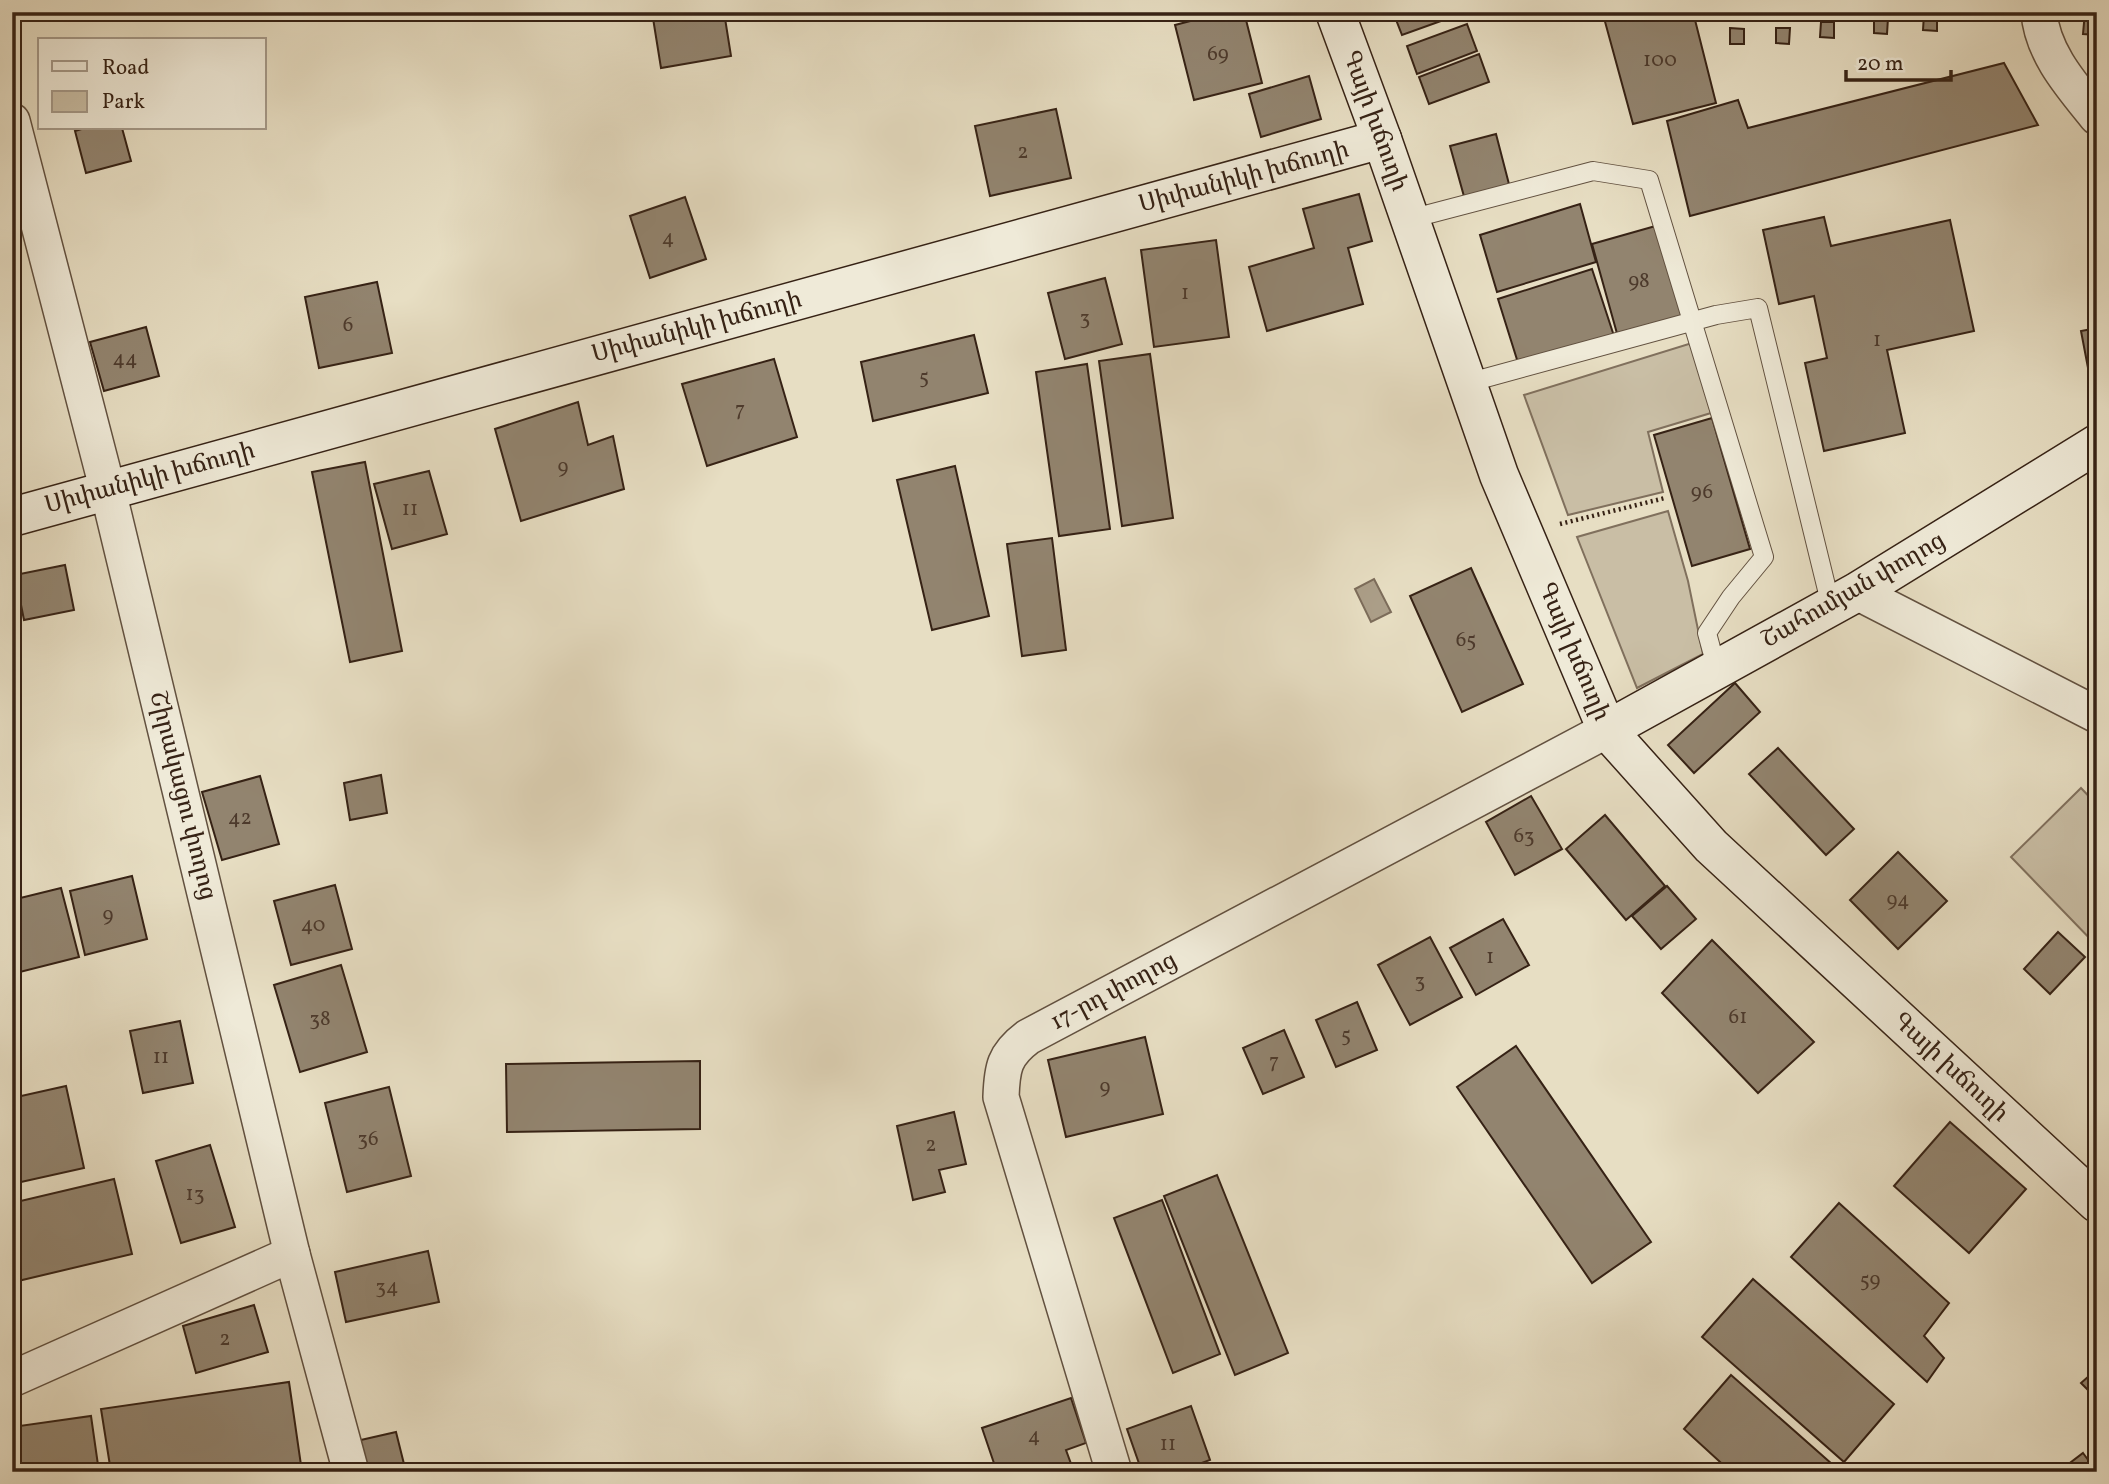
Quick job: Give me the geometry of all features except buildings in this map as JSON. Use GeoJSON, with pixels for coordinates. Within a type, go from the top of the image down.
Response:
{"type":"FeatureCollection","features":[{"type":"Feature","properties":{"kind":"main road","name":"Գայի խճուղի"},"geometry":{"type":"LineString","coordinates":[[1335,12],[1499,475],[1607,730],[1711,846],[2097,1203]]}},
{"type":"Feature","properties":{"kind":"main road","name":"Սիփանիկի խճուղի"},"geometry":{"type":"LineString","coordinates":[[12,517],[1382,139]]}},
{"type":"Feature","properties":{"kind":"main road","name":"Շահումյան փողոց"},"geometry":{"type":"LineString","coordinates":[[1607,730],[1844,599],[2097,444]]}},
{"type":"Feature","properties":{"kind":"street"},"geometry":{"type":"LineString","coordinates":[[2039,12],[2040,23],[2061,73],[2097,117]]}},
{"type":"Feature","properties":{"kind":"street","name":"Շիրակացու փողոց"},"geometry":{"type":"LineString","coordinates":[[12,121],[108,491],[292,1254],[351,1472]]}},
{"type":"Feature","properties":{"kind":"street"},"geometry":{"type":"LineString","coordinates":[[1844,599],[2097,715]]}},
{"type":"Feature","properties":{"kind":"street","name":"17-րդ փողոց"},"geometry":{"type":"LineString","coordinates":[[1114,1472],[1001,1097],[1002,1072],[1011,1050],[1028,1037],[1607,730]]}},
{"type":"Feature","properties":{"kind":"street"},"geometry":{"type":"LineString","coordinates":[[12,1379],[292,1254]]}},
{"type":"Feature","properties":{"kind":"lane"},"geometry":{"type":"LineString","coordinates":[[1409,219],[1593,171],[1649,180],[1764,557],[1731,597],[1707,633],[1717,670]]}},
{"type":"Feature","properties":{"kind":"lane"},"geometry":{"type":"LineString","coordinates":[[1467,383],[1694,321],[1758,308],[1844,599]]}},
{"type":"Feature","properties":{"kind":"path"},"geometry":{"type":"LineString","coordinates":[[1559,524],[1665,498]]}},
{"type":"Feature","properties":{"kind":"green space"},"geometry":{"type":"Polygon","coordinates":[[[1692,343],[1711,413],[1648,432],[1663,492],[1568,515],[1524,395],[1692,343]]]}},
{"type":"Feature","properties":{"kind":"green space"},"geometry":{"type":"Polygon","coordinates":[[[1668,511],[1688,581],[1703,654],[1637,688],[1577,537],[1668,511]]]}},
{"type":"Feature","properties":{"kind":"green space"},"geometry":{"type":"Polygon","coordinates":[[[2081,788],[2097,805],[2097,946],[2011,857],[2081,788]]]}},
{"type":"Feature","properties":{"kind":"shaded area"},"geometry":{"type":"Polygon","coordinates":[[[1374,579],[1391,612],[1371,622],[1355,589],[1374,579]]]}}]}
